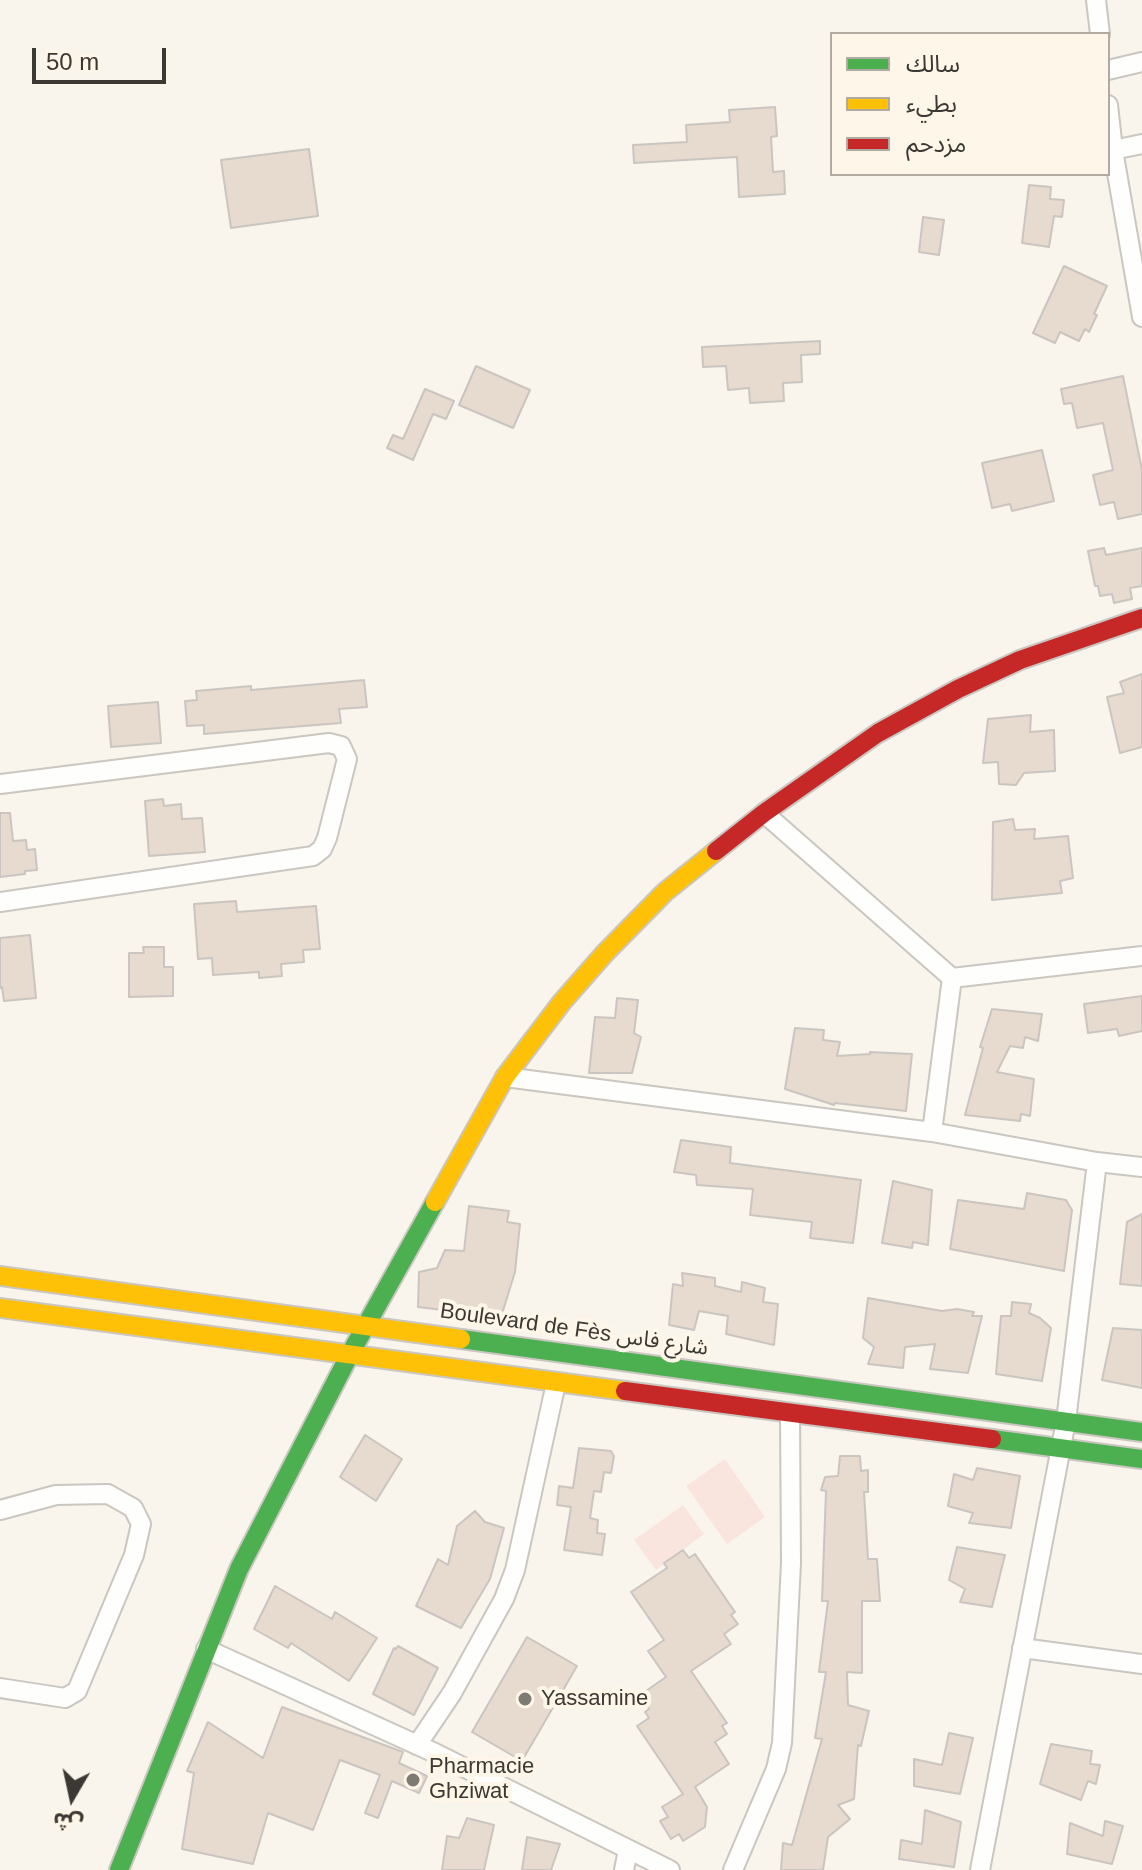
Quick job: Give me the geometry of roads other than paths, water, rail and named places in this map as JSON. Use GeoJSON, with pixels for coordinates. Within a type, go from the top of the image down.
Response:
{"type":"FeatureCollection","features":[{"type":"Feature","properties":{"kind":"main road"},"geometry":{"type":"LineString","coordinates":[[119,1870],[239,1569],[365,1325],[505,1077],[562,1002],[665,892],[764,813],[878,733],[958,689],[1020,660],[1142,618]]}},
{"type":"Feature","properties":{"kind":"main road","name":"Boulevard de Fès شارع فاس"},"geometry":{"type":"LineString","coordinates":[[0,1276],[1142,1432]]}},
{"type":"Feature","properties":{"kind":"main road"},"geometry":{"type":"LineString","coordinates":[[0,1308],[1142,1459]]}},
{"type":"Feature","properties":{"kind":"street"},"geometry":{"type":"LineString","coordinates":[[1096,0],[1100,32]]}},
{"type":"Feature","properties":{"kind":"street"},"geometry":{"type":"LineString","coordinates":[[1110,70],[1142,62]]}},
{"type":"Feature","properties":{"kind":"street"},"geometry":{"type":"LineString","coordinates":[[1110,123],[1142,317]]}},
{"type":"Feature","properties":{"kind":"street"},"geometry":{"type":"LineString","coordinates":[[1113,150],[1142,144]]}},
{"type":"Feature","properties":{"kind":"street"},"geometry":{"type":"LineString","coordinates":[[0,784],[329,743],[341,746],[347,759],[325,844],[318,854],[0,902]]}},
{"type":"Feature","properties":{"kind":"street"},"geometry":{"type":"LineString","coordinates":[[764,813],[952,978],[1142,956]]}},
{"type":"Feature","properties":{"kind":"street"},"geometry":{"type":"LineString","coordinates":[[932,1132],[952,978]]}},
{"type":"Feature","properties":{"kind":"street"},"geometry":{"type":"LineString","coordinates":[[505,1077],[932,1132],[1097,1162],[1142,1167]]}},
{"type":"Feature","properties":{"kind":"street"},"geometry":{"type":"LineString","coordinates":[[980,1870],[1066,1421],[1097,1162]]}},
{"type":"Feature","properties":{"kind":"street"},"geometry":{"type":"LineString","coordinates":[[417,1745],[452,1693],[504,1599],[515,1570],[556,1383]]}},
{"type":"Feature","properties":{"kind":"street"},"geometry":{"type":"LineString","coordinates":[[733,1870],[776,1769],[782,1743],[791,1563],[790,1414]]}},
{"type":"Feature","properties":{"kind":"street"},"geometry":{"type":"LineString","coordinates":[[0,1510],[56,1495],[108,1494],[133,1508],[141,1524],[134,1555],[77,1691],[65,1698],[0,1688]]}},
{"type":"Feature","properties":{"kind":"street"},"geometry":{"type":"LineString","coordinates":[[1022,1648],[1142,1664]]}},
{"type":"Feature","properties":{"kind":"street"},"geometry":{"type":"LineString","coordinates":[[206,1649],[417,1745],[670,1870]]}},
{"type":"Feature","properties":{"kind":"street"},"geometry":{"type":"LineString","coordinates":[[624,1870],[628,1850]]}},
{"type":"Feature","properties":{"kind":"place","name":"Yassamine"},"geometry":{"type":"Point","coordinates":[525,1699]}},
{"type":"Feature","properties":{"kind":"place","name":"Pharmacie Ghziwat"},"geometry":{"type":"Point","coordinates":[413,1780]}}]}
